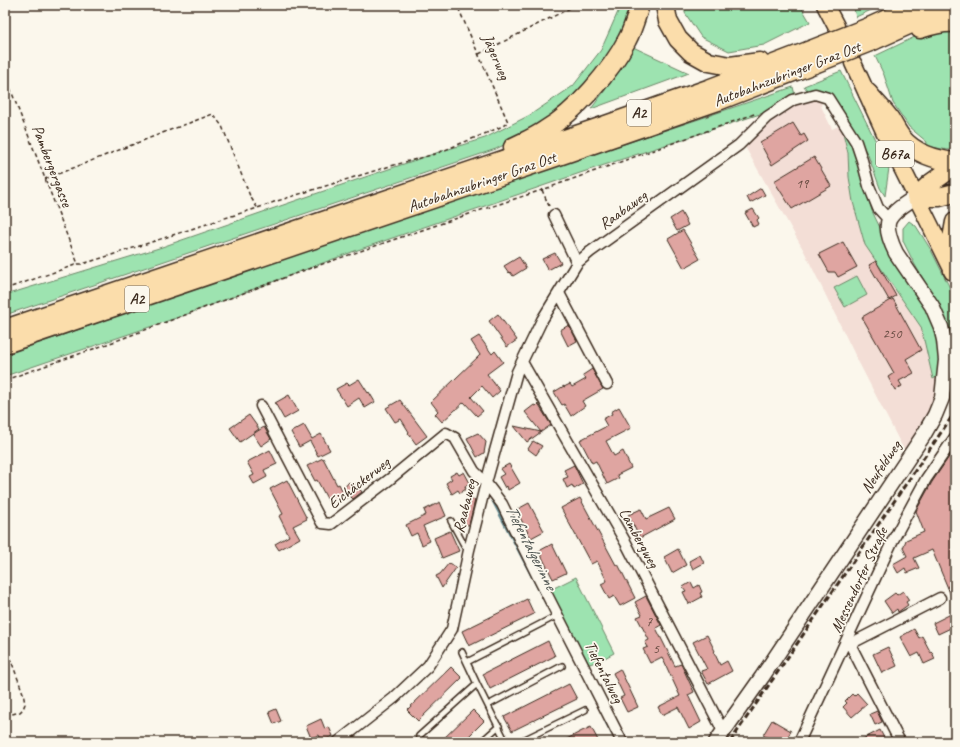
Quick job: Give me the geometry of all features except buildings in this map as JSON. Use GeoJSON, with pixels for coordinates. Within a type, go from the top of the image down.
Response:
{"type":"FeatureCollection","features":[{"type":"Feature","properties":{"kind":"highway"},"geometry":{"type":"LineString","coordinates":[[490,165],[512,148],[546,130],[567,114],[592,90],[610,68],[627,40],[640,5]]}},
{"type":"Feature","properties":{"kind":"highway"},"geometry":{"type":"LineString","coordinates":[[665,5],[668,21],[678,39],[690,52],[709,62],[730,66],[786,59]]}},
{"type":"Feature","properties":{"kind":"highway","name":"Autobahnzubringer Graz Ost"},"geometry":{"type":"LineString","coordinates":[[5,344],[557,157],[718,100],[811,58],[872,33],[918,5]]}},
{"type":"Feature","properties":{"kind":"highway","name":"Autobahnzubringer Graz Ost"},"geometry":{"type":"LineString","coordinates":[[872,33],[894,32],[954,5]]}},
{"type":"Feature","properties":{"kind":"highway"},"geometry":{"type":"LineString","coordinates":[[894,32],[915,31],[931,25],[947,22],[955,23]]}},
{"type":"Feature","properties":{"kind":"highway","name":"Autobahnzubringer Graz Ost"},"geometry":{"type":"LineString","coordinates":[[5,328],[490,165],[708,89],[786,59],[811,58]]}},
{"type":"Feature","properties":{"kind":"highway"},"geometry":{"type":"LineString","coordinates":[[868,93],[889,118],[902,138],[911,146],[925,155],[955,162]]}},
{"type":"Feature","properties":{"kind":"highway"},"geometry":{"type":"LineString","coordinates":[[916,197],[931,183],[955,166]]}},
{"type":"Feature","properties":{"kind":"highway"},"geometry":{"type":"LineString","coordinates":[[916,197],[939,197],[955,193]]}},
{"type":"Feature","properties":{"kind":"highway"},"geometry":{"type":"LineString","coordinates":[[954,272],[953,233],[955,222]]}},
{"type":"Feature","properties":{"kind":"main road"},"geometry":{"type":"LineString","coordinates":[[825,5],[836,26]]}},
{"type":"Feature","properties":{"kind":"main road","name":"B67a"},"geometry":{"type":"LineString","coordinates":[[853,63],[890,144],[954,272]]}},
{"type":"Feature","properties":{"kind":"street","name":"Raabaweg"},"geometry":{"type":"LineString","coordinates":[[338,742],[394,698],[428,666],[452,628],[469,550],[486,483],[517,372],[542,320],[577,263],[590,252],[739,145],[771,115],[793,100],[815,94],[828,98],[856,142],[869,186],[878,208],[889,220]]}},
{"type":"Feature","properties":{"kind":"street"},"geometry":{"type":"LineString","coordinates":[[889,220],[894,213],[916,197]]}},
{"type":"Feature","properties":{"kind":"street"},"geometry":{"type":"LineString","coordinates":[[554,216],[577,263]]}},
{"type":"Feature","properties":{"kind":"street","name":"Neufeldweg"},"geometry":{"type":"LineString","coordinates":[[720,736],[762,677],[923,436],[935,415],[942,398],[946,360],[941,327],[932,306],[896,253],[889,235],[889,220]]}},
{"type":"Feature","properties":{"kind":"street"},"geometry":{"type":"LineString","coordinates":[[559,293],[607,384]]}},
{"type":"Feature","properties":{"kind":"street","name":"Lambergweg"},"geometry":{"type":"LineString","coordinates":[[522,362],[626,543],[720,736]]}},
{"type":"Feature","properties":{"kind":"street","name":"Eichäckerweg"},"geometry":{"type":"LineString","coordinates":[[261,406],[322,523],[331,524],[390,479],[446,433],[455,438],[474,472],[486,483]]}},
{"type":"Feature","properties":{"kind":"street","name":"Messendorfer Straße"},"geometry":{"type":"LineString","coordinates":[[799,742],[848,643],[896,535],[926,479],[955,437]]}},
{"type":"Feature","properties":{"kind":"street","name":"Tiefentalweg"},"geometry":{"type":"LineString","coordinates":[[486,483],[502,504],[622,742]]}},
{"type":"Feature","properties":{"kind":"street","name":"Messendorfer Straße"},"geometry":{"type":"LineString","coordinates":[[848,643],[940,598]]}},
{"type":"Feature","properties":{"kind":"street"},"geometry":{"type":"LineString","coordinates":[[848,643],[900,742]]}},
{"type":"Feature","properties":{"kind":"lane","name":"Raabaweg"},"geometry":{"type":"LineString","coordinates":[[450,521],[464,545],[469,550]]}},
{"type":"Feature","properties":{"kind":"lane"},"geometry":{"type":"LineString","coordinates":[[467,662],[558,615]]}},
{"type":"Feature","properties":{"kind":"lane"},"geometry":{"type":"LineString","coordinates":[[462,652],[506,742]]}},
{"type":"Feature","properties":{"kind":"lane"},"geometry":{"type":"LineString","coordinates":[[488,705],[562,666]]}},
{"type":"Feature","properties":{"kind":"lane"},"geometry":{"type":"LineString","coordinates":[[419,736],[477,684]]}},
{"type":"Feature","properties":{"kind":"lane"},"geometry":{"type":"LineString","coordinates":[[519,742],[585,710]]}},
{"type":"Feature","properties":{"kind":"lane"},"geometry":{"type":"LineString","coordinates":[[481,742],[499,726]]}},
{"type":"Feature","properties":{"kind":"path","name":"Jägerweg"},"geometry":{"type":"LineString","coordinates":[[258,209],[274,202],[387,167],[435,154],[503,126],[508,122],[457,5]]}},
{"type":"Feature","properties":{"kind":"path"},"geometry":{"type":"LineString","coordinates":[[479,54],[576,5]]}},
{"type":"Feature","properties":{"kind":"path","name":"Pambergergasse"},"geometry":{"type":"LineString","coordinates":[[5,75],[78,264]]}},
{"type":"Feature","properties":{"kind":"path"},"geometry":{"type":"LineString","coordinates":[[5,380],[305,270],[542,190],[761,111],[771,115]]}},
{"type":"Feature","properties":{"kind":"path"},"geometry":{"type":"LineString","coordinates":[[5,290],[78,264],[114,254],[236,214],[258,209],[250,196],[222,126],[213,114],[46,180]]}},
{"type":"Feature","properties":{"kind":"path"},"geometry":{"type":"LineString","coordinates":[[542,190],[554,216]]}},
{"type":"Feature","properties":{"kind":"path"},"geometry":{"type":"LineString","coordinates":[[5,644],[23,693],[25,704],[20,712],[5,716]]}},
{"type":"Feature","properties":{"kind":"shaded area"},"geometry":{"type":"Polygon","coordinates":[[[817,98],[823,99],[821,106],[832,129],[841,125],[848,153],[849,177],[853,202],[865,245],[921,327],[933,379],[940,375],[939,387],[928,419],[905,452],[804,251],[744,145],[775,117],[805,100],[817,98]]]}},
{"type":"Feature","properties":{"kind":"green space"},"geometry":{"type":"Polygon","coordinates":[[[621,5],[631,5],[613,52],[586,90],[539,127],[496,149],[5,315],[5,295],[159,248],[439,152],[485,138],[530,115],[573,86],[601,50],[621,5]]]}},
{"type":"Feature","properties":{"kind":"green space"},"geometry":{"type":"Polygon","coordinates":[[[685,5],[800,5],[810,22],[764,45],[729,51],[701,37],[685,13],[685,5]]]}},
{"type":"Feature","properties":{"kind":"green space"},"geometry":{"type":"Polygon","coordinates":[[[853,5],[882,5],[856,17],[853,5]]]}},
{"type":"Feature","properties":{"kind":"green space"},"geometry":{"type":"Polygon","coordinates":[[[955,30],[955,148],[948,150],[926,146],[927,142],[909,127],[893,103],[884,75],[875,56],[923,33],[955,30]]]}},
{"type":"Feature","properties":{"kind":"green space"},"geometry":{"type":"Polygon","coordinates":[[[633,47],[689,73],[591,109],[617,74],[633,47]]]}},
{"type":"Feature","properties":{"kind":"green space"},"geometry":{"type":"Polygon","coordinates":[[[841,71],[889,168],[885,196],[880,188],[868,155],[833,96],[821,91],[807,90],[804,86],[841,71]]]}},
{"type":"Feature","properties":{"kind":"green space"},"geometry":{"type":"Polygon","coordinates":[[[793,87],[795,95],[766,112],[583,172],[352,252],[182,316],[5,376],[5,355],[380,225],[793,87]]]}},
{"type":"Feature","properties":{"kind":"green space"},"geometry":{"type":"Polygon","coordinates":[[[841,125],[857,146],[864,183],[872,211],[885,238],[935,321],[940,375],[933,379],[921,327],[865,245],[853,202],[849,177],[848,153],[841,125]]]}},
{"type":"Feature","properties":{"kind":"green space"},"geometry":{"type":"Polygon","coordinates":[[[909,221],[916,226],[931,250],[955,298],[955,378],[950,377],[941,314],[931,292],[903,241],[903,228],[909,221]]]}},
{"type":"Feature","properties":{"kind":"green space"},"geometry":{"type":"Polygon","coordinates":[[[857,276],[867,295],[845,307],[834,288],[857,276]]]}},
{"type":"Feature","properties":{"kind":"green space"},"geometry":{"type":"Polygon","coordinates":[[[576,577],[614,653],[587,665],[550,590],[576,577]]]}},
{"type":"Feature","properties":{"kind":"waterway","name":"Tiefentalgerinne"},"geometry":{"type":"LineString","coordinates":[[491,497],[547,605]]}},
{"type":"Feature","properties":{"kind":"waterway","name":"Tiefentalgerinne"},"geometry":{"type":"LineString","coordinates":[[606,722],[613,735]]}},
{"type":"Feature","properties":{"kind":"railway"},"geometry":{"type":"LineString","coordinates":[[730,742],[955,412]]}}]}
